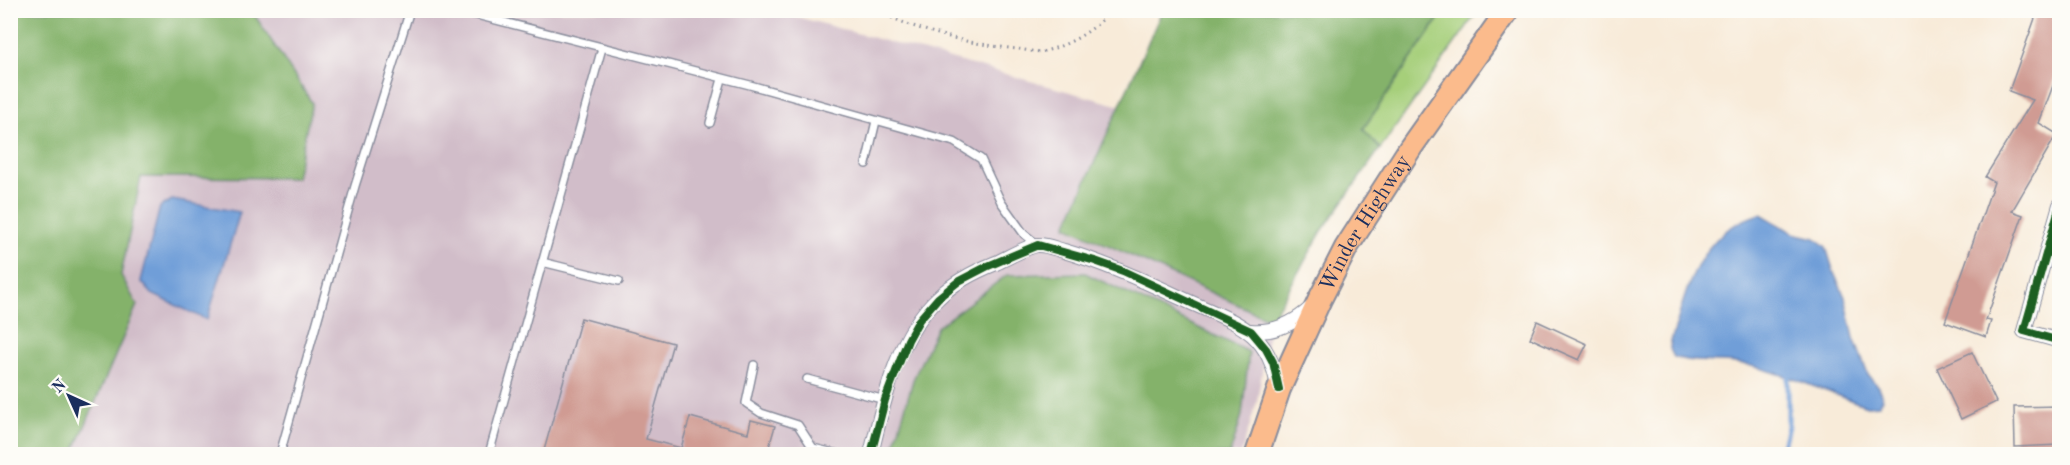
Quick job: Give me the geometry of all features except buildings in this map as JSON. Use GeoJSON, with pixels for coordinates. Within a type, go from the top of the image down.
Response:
{"type":"FeatureCollection","features":[{"type":"Feature","properties":{"kind":"main road","name":"Winder Highway"},"geometry":{"type":"LineString","coordinates":[[1257,454],[1279,389],[1320,299],[1346,249],[1392,176],[1508,10]]}},
{"type":"Feature","properties":{"kind":"street"},"geometry":{"type":"LineString","coordinates":[[2060,205],[2024,331],[2060,341]]}},
{"type":"Feature","properties":{"kind":"street"},"geometry":{"type":"LineString","coordinates":[[871,454],[885,400],[908,340],[919,320],[938,298],[959,281],[1038,245],[1123,271],[1251,331],[1261,341],[1270,356],[1279,389]]}},
{"type":"Feature","properties":{"kind":"street"},"geometry":{"type":"LineString","coordinates":[[1251,331],[1266,331],[1285,326],[1303,315],[1320,299]]}},
{"type":"Feature","properties":{"kind":"lane"},"geometry":{"type":"LineString","coordinates":[[280,454],[355,186],[410,10]]}},
{"type":"Feature","properties":{"kind":"lane"},"geometry":{"type":"LineString","coordinates":[[457,10],[954,142],[981,159],[1001,202],[1024,234],[1038,245]]}},
{"type":"Feature","properties":{"kind":"lane"},"geometry":{"type":"LineString","coordinates":[[489,454],[602,48]]}},
{"type":"Feature","properties":{"kind":"lane"},"geometry":{"type":"LineString","coordinates":[[710,123],[722,79]]}},
{"type":"Feature","properties":{"kind":"lane"},"geometry":{"type":"LineString","coordinates":[[866,164],[876,121]]}},
{"type":"Feature","properties":{"kind":"lane"},"geometry":{"type":"LineString","coordinates":[[542,262],[620,281]]}},
{"type":"Feature","properties":{"kind":"lane"},"geometry":{"type":"LineString","coordinates":[[754,365],[746,403],[762,413],[798,425],[813,448],[838,454]]}},
{"type":"Feature","properties":{"kind":"lane"},"geometry":{"type":"LineString","coordinates":[[807,379],[885,400]]}},
{"type":"Feature","properties":{"kind":"path"},"geometry":{"type":"LineString","coordinates":[[875,10],[909,25],[978,45],[1043,52],[1079,38],[1112,10]]}},
{"type":"Feature","properties":{"kind":"shaded area"},"geometry":{"type":"Polygon","coordinates":[[[252,11],[776,11],[1121,106],[1066,227],[1271,320],[1257,401],[1241,454],[73,454],[137,305],[121,275],[141,177],[312,103],[252,11]]]}},
{"type":"Feature","properties":{"kind":"green space"},"geometry":{"type":"Polygon","coordinates":[[[10,11],[252,11],[312,103],[296,178],[141,177],[121,275],[137,305],[73,454],[11,454],[10,11]]]}},
{"type":"Feature","properties":{"kind":"green space"},"geometry":{"type":"Polygon","coordinates":[[[1162,11],[1444,11],[1363,129],[1380,149],[1322,231],[1271,320],[1066,226],[1162,11]]]}},
{"type":"Feature","properties":{"kind":"green space"},"geometry":{"type":"Polygon","coordinates":[[[1444,11],[1478,11],[1380,149],[1363,129],[1444,11]]]}},
{"type":"Feature","properties":{"kind":"green space"},"geometry":{"type":"Polygon","coordinates":[[[1085,273],[1249,352],[1242,415],[1230,454],[892,454],[913,380],[937,327],[1007,275],[1085,273]]]}},
{"type":"Feature","properties":{"kind":"water"},"geometry":{"type":"Polygon","coordinates":[[[172,200],[240,212],[207,320],[152,294],[141,281],[160,207],[172,200]]]}},
{"type":"Feature","properties":{"kind":"water"},"geometry":{"type":"Polygon","coordinates":[[[1761,214],[1793,233],[1815,238],[1826,247],[1845,297],[1854,338],[1868,375],[1878,387],[1883,399],[1879,405],[1867,406],[1790,378],[1743,364],[1674,357],[1670,349],[1671,340],[1686,293],[1700,261],[1714,242],[1729,228],[1761,214]]]}},
{"type":"Feature","properties":{"kind":"waterway"},"geometry":{"type":"LineString","coordinates":[[1781,454],[1788,426],[1788,378]]}},
{"type":"Feature","properties":{"kind":"cycle path"},"geometry":{"type":"LineString","coordinates":[[2060,205],[2024,331],[2060,341]]}},
{"type":"Feature","properties":{"kind":"cycle path"},"geometry":{"type":"LineString","coordinates":[[871,454],[885,400],[908,340],[919,320],[938,298],[959,281],[1038,245],[1123,271],[1251,331],[1266,349],[1273,362],[1279,389]]}}]}
